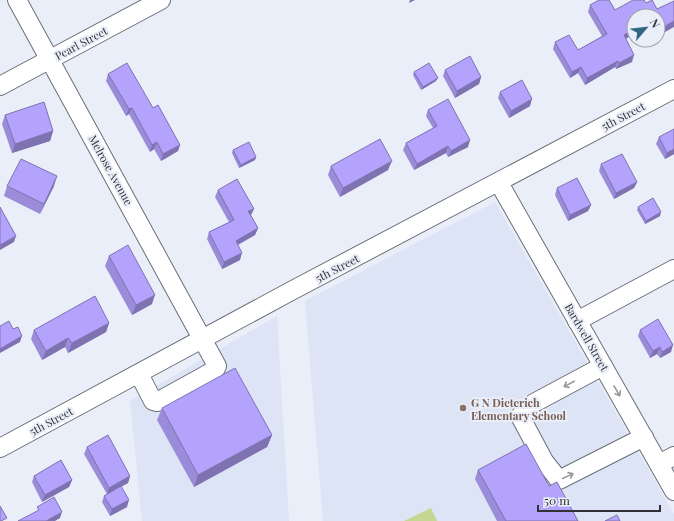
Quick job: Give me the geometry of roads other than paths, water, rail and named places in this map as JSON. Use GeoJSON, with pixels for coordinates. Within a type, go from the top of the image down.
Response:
{"type":"FeatureCollection","features":[{"type":"Feature","properties":{"kind":"street","name":"Melrose Avenue"},"geometry":{"type":"LineString","coordinates":[[17,0],[217,366],[215,370],[157,402],[153,401],[139,374]]}},
{"type":"Feature","properties":{"kind":"street","name":"Pearl Street"},"geometry":{"type":"LineString","coordinates":[[0,86],[161,0]]}},
{"type":"Feature","properties":{"kind":"street","name":"5th Street"},"geometry":{"type":"LineString","coordinates":[[0,448],[204,340],[293,290],[674,89]]}},
{"type":"Feature","properties":{"kind":"street","name":"Bardwell Street"},"geometry":{"type":"LineString","coordinates":[[499,182],[644,437],[667,460],[674,491]]}},
{"type":"Feature","properties":{"kind":"street"},"geometry":{"type":"LineString","coordinates":[[578,321],[674,269]]}},
{"type":"Feature","properties":{"kind":"street"},"geometry":{"type":"LineString","coordinates":[[603,366],[534,403],[520,416],[544,461],[559,480],[644,437]]}},
{"type":"Feature","properties":{"kind":"place","name":"G N Dieterich Elementary School"},"geometry":{"type":"Point","coordinates":[463,408]}}]}
